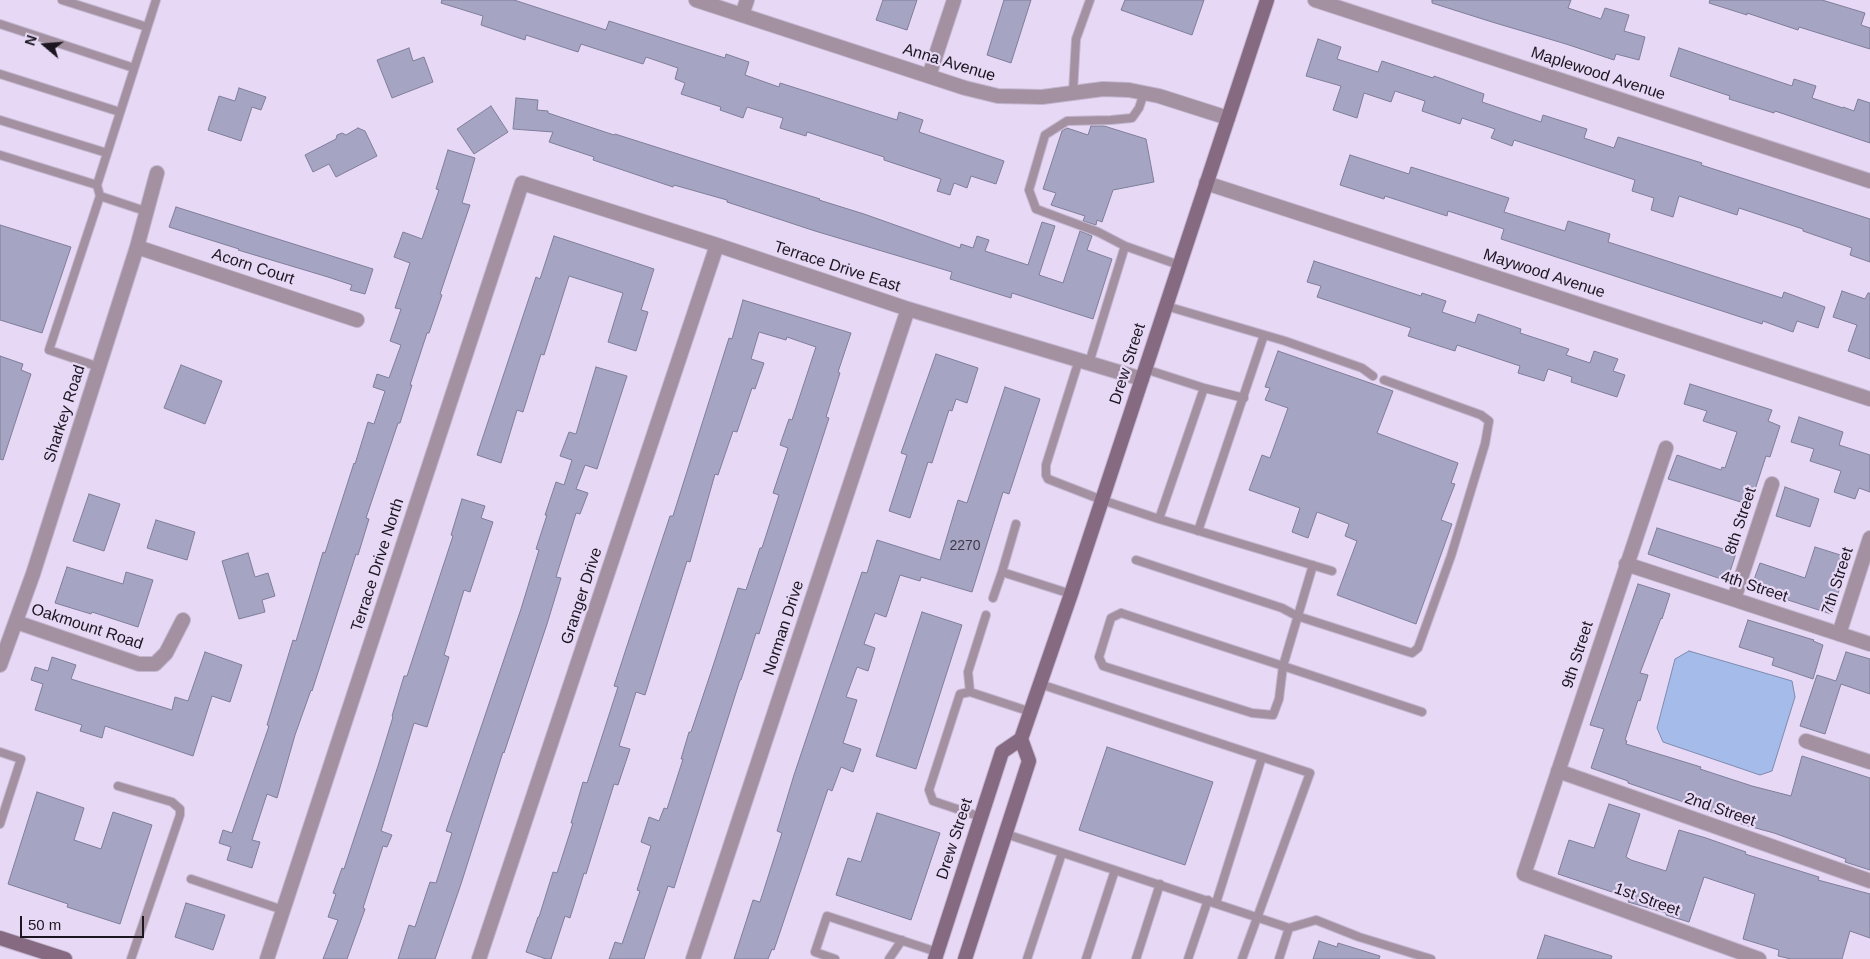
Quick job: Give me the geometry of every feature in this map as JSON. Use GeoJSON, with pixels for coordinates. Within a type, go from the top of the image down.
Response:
{"type":"FeatureCollection","features":[{"type":"Feature","properties":{"kind":"main road","name":"Drew Street"},"geometry":{"type":"LineString","coordinates":[[936,955],[1002,752],[1021,739],[1031,712],[1267,0]]}},
{"type":"Feature","properties":{"kind":"main road"},"geometry":{"type":"LineString","coordinates":[[965,959],[1029,761],[1021,739]]}},
{"type":"Feature","properties":{"kind":"main road"},"geometry":{"type":"LineString","coordinates":[[0,938],[65,959]]}},
{"type":"Feature","properties":{"kind":"street","name":"Anna Avenue"},"geometry":{"type":"LineString","coordinates":[[696,0],[965,88],[998,96],[1042,97],[1103,89],[1129,90],[1159,96],[1228,118]]}},
{"type":"Feature","properties":{"kind":"street"},"geometry":{"type":"LineString","coordinates":[[742,15],[747,0]]}},
{"type":"Feature","properties":{"kind":"street"},"geometry":{"type":"LineString","coordinates":[[929,76],[954,0]]}},
{"type":"Feature","properties":{"kind":"street","name":"Maplewood Avenue"},"geometry":{"type":"LineString","coordinates":[[1315,0],[1870,181]]}},
{"type":"Feature","properties":{"kind":"street","name":"Sharkey Road"},"geometry":{"type":"LineString","coordinates":[[0,665],[33,574],[148,212],[157,173]]}},
{"type":"Feature","properties":{"kind":"street","name":"Terrace Drive East"},"geometry":{"type":"LineString","coordinates":[[522,183],[717,245],[908,309],[1084,362],[1143,374]]}},
{"type":"Feature","properties":{"kind":"street","name":"Terrace Drive North"},"geometry":{"type":"LineString","coordinates":[[267,959],[522,183]]}},
{"type":"Feature","properties":{"kind":"street","name":"Maywood Avenue"},"geometry":{"type":"LineString","coordinates":[[1206,183],[1870,399]]}},
{"type":"Feature","properties":{"kind":"street","name":"Granger Drive"},"geometry":{"type":"LineString","coordinates":[[480,959],[717,245]]}},
{"type":"Feature","properties":{"kind":"street","name":"Acorn Court"},"geometry":{"type":"LineString","coordinates":[[137,247],[357,320]]}},
{"type":"Feature","properties":{"kind":"street","name":"Norman Drive"},"geometry":{"type":"LineString","coordinates":[[693,959],[908,309]]}},
{"type":"Feature","properties":{"kind":"street","name":"9th Street"},"geometry":{"type":"LineString","coordinates":[[1524,874],[1666,448]]}},
{"type":"Feature","properties":{"kind":"street","name":"8th Street"},"geometry":{"type":"LineString","coordinates":[[1734,599],[1772,484]]}},
{"type":"Feature","properties":{"kind":"street","name":"7th Street"},"geometry":{"type":"LineString","coordinates":[[1839,634],[1870,538]]}},
{"type":"Feature","properties":{"kind":"street","name":"4th Street"},"geometry":{"type":"LineString","coordinates":[[1626,564],[1870,644]]}},
{"type":"Feature","properties":{"kind":"street","name":"Oakmount Road"},"geometry":{"type":"LineString","coordinates":[[16,622],[139,664],[155,664],[166,654],[183,620]]}},
{"type":"Feature","properties":{"kind":"street"},"geometry":{"type":"LineString","coordinates":[[1806,741],[1870,762]]}},
{"type":"Feature","properties":{"kind":"street","name":"2nd Street"},"geometry":{"type":"LineString","coordinates":[[1558,771],[1870,881]]}},
{"type":"Feature","properties":{"kind":"street","name":"1st Street"},"geometry":{"type":"LineString","coordinates":[[1524,874],[1759,959]]}},
{"type":"Feature","properties":{"kind":"lane"},"geometry":{"type":"LineString","coordinates":[[62,0],[147,27]]}},
{"type":"Feature","properties":{"kind":"lane"},"geometry":{"type":"LineString","coordinates":[[99,367],[49,350],[100,196],[96,186],[156,0]]}},
{"type":"Feature","properties":{"kind":"lane"},"geometry":{"type":"LineString","coordinates":[[1073,92],[1076,39],[1090,0]]}},
{"type":"Feature","properties":{"kind":"lane"},"geometry":{"type":"LineString","coordinates":[[0,24],[134,68]]}},
{"type":"Feature","properties":{"kind":"lane"},"geometry":{"type":"LineString","coordinates":[[0,74],[120,112]]}},
{"type":"Feature","properties":{"kind":"lane"},"geometry":{"type":"LineString","coordinates":[[1144,93],[1139,108],[1132,118],[1067,121],[1045,135],[1029,190],[1036,209],[1098,232],[1125,246],[1180,265]]}},
{"type":"Feature","properties":{"kind":"lane"},"geometry":{"type":"LineString","coordinates":[[0,120],[107,153]]}},
{"type":"Feature","properties":{"kind":"lane"},"geometry":{"type":"LineString","coordinates":[[0,155],[96,186]]}},
{"type":"Feature","properties":{"kind":"lane"},"geometry":{"type":"LineString","coordinates":[[100,196],[148,212]]}},
{"type":"Feature","properties":{"kind":"lane"},"geometry":{"type":"LineString","coordinates":[[1125,246],[1046,464],[1046,475],[1053,482],[1102,500],[1332,571]]}},
{"type":"Feature","properties":{"kind":"lane"},"geometry":{"type":"LineString","coordinates":[[1166,306],[1264,335],[1362,368],[1373,376]]}},
{"type":"Feature","properties":{"kind":"lane"},"geometry":{"type":"LineString","coordinates":[[1198,531],[1264,335]]}},
{"type":"Feature","properties":{"kind":"lane"},"geometry":{"type":"LineString","coordinates":[[1143,374],[1244,398]]}},
{"type":"Feature","properties":{"kind":"lane"},"geometry":{"type":"LineString","coordinates":[[1136,560],[1282,608],[1297,616],[1412,653],[1418,648],[1451,556],[1485,444],[1489,421],[1481,415],[1384,380]]}},
{"type":"Feature","properties":{"kind":"lane"},"geometry":{"type":"LineString","coordinates":[[1159,519],[1204,388]]}},
{"type":"Feature","properties":{"kind":"lane"},"geometry":{"type":"LineString","coordinates":[[993,598],[1016,524]]}},
{"type":"Feature","properties":{"kind":"lane"},"geometry":{"type":"LineString","coordinates":[[1313,565],[1283,666],[1279,699],[1273,715],[1252,713],[1102,666],[1099,657],[1111,618],[1121,613],[1283,666],[1422,712]]}},
{"type":"Feature","properties":{"kind":"lane"},"geometry":{"type":"LineString","coordinates":[[1002,572],[1071,594]]}},
{"type":"Feature","properties":{"kind":"lane"},"geometry":{"type":"LineString","coordinates":[[970,692],[968,672],[986,615]]}},
{"type":"Feature","properties":{"kind":"lane"},"geometry":{"type":"LineString","coordinates":[[1040,684],[1310,773],[1242,959]]}},
{"type":"Feature","properties":{"kind":"lane"},"geometry":{"type":"LineString","coordinates":[[981,817],[933,801],[930,790],[960,694],[970,692],[1031,712]]}},
{"type":"Feature","properties":{"kind":"lane"},"geometry":{"type":"LineString","coordinates":[[0,752],[21,759],[0,824]]}},
{"type":"Feature","properties":{"kind":"lane"},"geometry":{"type":"LineString","coordinates":[[1188,959],[1212,901],[1262,757]]}},
{"type":"Feature","properties":{"kind":"lane"},"geometry":{"type":"LineString","coordinates":[[118,786],[172,802],[180,808],[180,815],[131,959]]}},
{"type":"Feature","properties":{"kind":"lane"},"geometry":{"type":"LineString","coordinates":[[1006,834],[1289,928],[1316,920],[1358,937],[1431,959]]}},
{"type":"Feature","properties":{"kind":"lane"},"geometry":{"type":"LineString","coordinates":[[1027,959],[1062,853]]}},
{"type":"Feature","properties":{"kind":"lane"},"geometry":{"type":"LineString","coordinates":[[1086,959],[1115,870]]}},
{"type":"Feature","properties":{"kind":"lane"},"geometry":{"type":"LineString","coordinates":[[191,879],[283,910]]}},
{"type":"Feature","properties":{"kind":"lane"},"geometry":{"type":"LineString","coordinates":[[1136,959],[1160,884]]}},
{"type":"Feature","properties":{"kind":"lane"},"geometry":{"type":"LineString","coordinates":[[835,959],[815,952],[827,916],[902,940],[936,955]]}},
{"type":"Feature","properties":{"kind":"lane"},"geometry":{"type":"LineString","coordinates":[[1279,959],[1289,928]]}},
{"type":"Feature","properties":{"kind":"lane"},"geometry":{"type":"LineString","coordinates":[[889,959],[902,940]]}},
{"type":"Feature","properties":{"kind":"water"},"geometry":{"type":"Polygon","coordinates":[[[1689,651],[1792,681],[1795,697],[1772,771],[1760,775],[1663,742],[1657,728],[1675,659],[1689,651]]]}},
{"type":"Feature","properties":{"kind":"building"},"geometry":{"type":"Polygon","coordinates":[[[442,0],[514,0],[606,30],[609,21],[725,58],[726,54],[749,62],[745,75],[779,87],[780,83],[897,120],[899,112],[923,120],[919,132],[1004,161],[996,184],[971,176],[967,188],[954,183],[950,195],[937,191],[941,179],[884,160],[884,157],[807,132],[806,136],[780,128],[783,118],[747,107],[743,118],[720,110],[721,107],[681,94],[685,83],[675,79],[678,68],[646,57],[643,64],[581,44],[578,52],[526,35],[525,40],[481,25],[483,16],[441,3],[442,0]]]}},
{"type":"Feature","properties":{"kind":"building"},"geometry":{"type":"Polygon","coordinates":[[[883,0],[917,0],[907,30],[876,20],[883,0]]]}},
{"type":"Feature","properties":{"kind":"building"},"geometry":{"type":"Polygon","coordinates":[[[1004,0],[1031,0],[1011,63],[987,55],[1004,0]]]}},
{"type":"Feature","properties":{"kind":"building"},"geometry":{"type":"Polygon","coordinates":[[[1125,0],[1204,0],[1192,35],[1121,10],[1125,0]]]}},
{"type":"Feature","properties":{"kind":"building"},"geometry":{"type":"Polygon","coordinates":[[[1432,0],[1571,0],[1568,8],[1601,19],[1605,8],[1629,15],[1624,31],[1645,37],[1639,60],[1616,54],[1614,60],[1432,3],[1432,0]]]}},
{"type":"Feature","properties":{"kind":"building"},"geometry":{"type":"Polygon","coordinates":[[[1710,0],[1822,0],[1865,13],[1861,25],[1870,28],[1870,49],[1799,27],[1798,30],[1747,13],[1747,15],[1709,3],[1710,0]]]}},
{"type":"Feature","properties":{"kind":"building"},"geometry":{"type":"Polygon","coordinates":[[[1318,39],[1341,47],[1337,59],[1378,72],[1382,61],[1433,78],[1434,76],[1484,94],[1482,102],[1541,122],[1543,115],[1587,129],[1584,138],[1614,148],[1618,137],[1870,219],[1870,262],[1850,255],[1852,248],[1803,231],[1803,229],[1739,208],[1737,215],[1679,196],[1673,217],[1651,210],[1654,198],[1632,191],[1635,180],[1514,140],[1512,146],[1491,138],[1495,129],[1462,118],[1460,124],[1422,111],[1425,101],[1395,91],[1391,102],[1364,93],[1357,118],[1333,110],[1341,86],[1306,76],[1318,39]]]}},
{"type":"Feature","properties":{"kind":"building"},"geometry":{"type":"Polygon","coordinates":[[[409,48],[413,61],[424,57],[433,82],[392,98],[377,60],[409,48]]]}},
{"type":"Feature","properties":{"kind":"building"},"geometry":{"type":"Polygon","coordinates":[[[1679,48],[1792,86],[1794,79],[1816,86],[1812,98],[1843,108],[1854,111],[1858,99],[1870,103],[1870,143],[1775,111],[1774,113],[1729,99],[1730,96],[1670,76],[1679,48]]]}},
{"type":"Feature","properties":{"kind":"building"},"geometry":{"type":"Polygon","coordinates":[[[239,88],[266,97],[261,110],[252,107],[241,141],[208,130],[219,96],[235,101],[239,88]]]}},
{"type":"Feature","properties":{"kind":"building"},"geometry":{"type":"Polygon","coordinates":[[[516,98],[538,100],[537,110],[548,111],[548,113],[614,135],[820,199],[960,248],[961,244],[973,248],[977,236],[989,240],[985,251],[1028,265],[1042,222],[1055,226],[1039,275],[1063,283],[1080,231],[1092,236],[1087,250],[1112,259],[1093,319],[1012,293],[1011,298],[950,279],[952,272],[815,231],[727,202],[727,200],[674,185],[673,187],[593,160],[594,157],[549,142],[553,132],[513,129],[516,98]]]}},
{"type":"Feature","properties":{"kind":"building"},"geometry":{"type":"Polygon","coordinates":[[[491,106],[508,132],[474,154],[457,129],[491,106]]]}},
{"type":"Feature","properties":{"kind":"building"},"geometry":{"type":"Polygon","coordinates":[[[1091,126],[1104,126],[1146,139],[1154,182],[1113,190],[1102,222],[1097,220],[1096,225],[1083,221],[1085,216],[1051,205],[1056,193],[1043,189],[1062,131],[1067,128],[1088,135],[1091,126]]]}},
{"type":"Feature","properties":{"kind":"building"},"geometry":{"type":"Polygon","coordinates":[[[358,128],[365,131],[377,156],[336,177],[329,164],[313,172],[305,155],[336,139],[337,135],[342,133],[346,135],[358,128]]]}},
{"type":"Feature","properties":{"kind":"building"},"geometry":{"type":"Polygon","coordinates":[[[448,150],[475,158],[462,203],[470,205],[440,294],[442,295],[410,385],[412,385],[400,423],[398,423],[366,518],[369,519],[358,555],[356,554],[312,691],[295,735],[277,798],[267,794],[252,840],[260,842],[252,868],[227,860],[231,847],[219,843],[223,830],[232,833],[269,726],[267,725],[293,640],[296,641],[323,552],[325,553],[368,422],[374,424],[385,391],[373,387],[377,374],[389,378],[401,345],[390,341],[401,309],[395,308],[410,263],[394,257],[403,232],[422,239],[439,190],[436,189],[448,150]]]}},
{"type":"Feature","properties":{"kind":"building"},"geometry":{"type":"Polygon","coordinates":[[[1350,155],[1409,174],[1411,167],[1509,198],[1504,212],[1565,231],[1568,221],[1610,234],[1608,242],[1782,298],[1784,292],[1825,307],[1818,328],[1797,321],[1793,332],[1763,321],[1762,324],[1501,239],[1504,229],[1448,211],[1447,216],[1385,196],[1384,199],[1340,185],[1350,155]]]}},
{"type":"Feature","properties":{"kind":"building"},"geometry":{"type":"Polygon","coordinates":[[[176,207],[373,269],[365,294],[350,290],[352,285],[169,227],[176,207]]]}},
{"type":"Feature","properties":{"kind":"building"},"geometry":{"type":"Polygon","coordinates":[[[0,225],[71,247],[42,333],[0,320],[0,225]]]}},
{"type":"Feature","properties":{"kind":"building"},"geometry":{"type":"Polygon","coordinates":[[[554,236],[654,269],[641,310],[648,312],[636,351],[608,342],[623,293],[569,276],[544,355],[541,354],[523,412],[517,410],[501,463],[477,455],[536,277],[540,279],[554,236]]]}},
{"type":"Feature","properties":{"kind":"building"},"geometry":{"type":"Polygon","coordinates":[[[1314,261],[1421,296],[1422,293],[1446,301],[1442,312],[1475,323],[1478,314],[1521,329],[1520,333],[1569,349],[1566,355],[1590,363],[1594,351],[1618,359],[1613,371],[1625,375],[1617,397],[1571,382],[1572,377],[1548,369],[1544,381],[1518,373],[1520,366],[1457,345],[1455,351],[1408,336],[1411,328],[1317,297],[1321,286],[1307,282],[1314,261]]]}},
{"type":"Feature","properties":{"kind":"building"},"geometry":{"type":"Polygon","coordinates":[[[1842,291],[1865,299],[1868,293],[1870,293],[1870,359],[1848,351],[1857,325],[1833,317],[1842,291]]]}},
{"type":"Feature","properties":{"kind":"building"},"geometry":{"type":"Polygon","coordinates":[[[743,300],[851,333],[826,417],[829,418],[759,634],[756,633],[740,680],[674,888],[668,886],[644,959],[609,959],[615,942],[622,944],[640,891],[637,890],[651,846],[641,842],[649,817],[659,821],[664,808],[667,809],[683,759],[681,759],[689,732],[691,732],[738,588],[746,590],[760,548],[762,548],[779,495],[773,493],[788,448],[780,445],[789,419],[792,420],[816,347],[787,337],[786,340],[759,332],[751,359],[764,363],[755,389],[752,388],[737,432],[733,431],[718,475],[715,474],[690,562],[687,561],[645,695],[636,692],[619,746],[630,749],[618,785],[614,784],[570,918],[565,916],[551,959],[546,959],[526,952],[553,872],[557,873],[573,823],[571,823],[583,782],[587,783],[618,687],[614,686],[670,516],[673,516],[729,338],[732,339],[743,300]]]}},
{"type":"Feature","properties":{"kind":"building"},"geometry":{"type":"Polygon","coordinates":[[[1278,351],[1393,391],[1377,433],[1458,463],[1451,483],[1455,484],[1441,520],[1452,524],[1416,624],[1337,595],[1357,541],[1345,536],[1349,524],[1317,512],[1308,538],[1292,532],[1300,508],[1249,490],[1262,455],[1270,458],[1288,408],[1265,400],[1270,388],[1265,387],[1278,351]]]}},
{"type":"Feature","properties":{"kind":"building"},"geometry":{"type":"Polygon","coordinates":[[[936,354],[978,368],[967,403],[956,399],[952,411],[949,410],[932,463],[928,462],[910,518],[889,511],[907,455],[901,453],[936,354]]]}},
{"type":"Feature","properties":{"kind":"building"},"geometry":{"type":"Polygon","coordinates":[[[0,356],[23,364],[21,370],[31,374],[3,460],[0,459],[0,356]]]}},
{"type":"Feature","properties":{"kind":"building"},"geometry":{"type":"Polygon","coordinates":[[[181,365],[222,381],[205,424],[164,408],[181,365]]]}},
{"type":"Feature","properties":{"kind":"building"},"geometry":{"type":"Polygon","coordinates":[[[596,367],[627,376],[597,469],[585,465],[576,489],[588,493],[580,514],[576,513],[556,577],[561,578],[547,624],[503,752],[461,884],[435,959],[398,959],[409,925],[415,927],[430,882],[436,883],[452,833],[446,831],[521,609],[539,550],[536,549],[547,515],[545,515],[556,482],[564,485],[572,460],[560,456],[569,432],[576,434],[596,367]]]}},
{"type":"Feature","properties":{"kind":"building"},"geometry":{"type":"Polygon","coordinates":[[[1690,384],[1772,410],[1768,421],[1780,426],[1770,457],[1766,456],[1750,505],[1668,479],[1677,455],[1721,470],[1722,467],[1725,468],[1737,432],[1703,421],[1707,411],[1684,404],[1690,384]]]}},
{"type":"Feature","properties":{"kind":"building"},"geometry":{"type":"Polygon","coordinates":[[[1005,387],[1040,399],[1009,494],[1003,492],[972,592],[921,577],[920,581],[900,575],[886,617],[875,613],[864,644],[875,648],[868,671],[857,667],[846,697],[857,700],[843,743],[861,749],[853,772],[841,767],[832,791],[828,789],[774,950],[772,949],[768,959],[734,959],[753,900],[760,902],[782,833],[777,831],[794,775],[862,572],[867,573],[877,540],[940,560],[958,500],[967,503],[1005,387]]]}},
{"type":"Feature","properties":{"kind":"building"},"geometry":{"type":"Polygon","coordinates":[[[1799,417],[1843,432],[1839,445],[1870,455],[1870,492],[1859,488],[1855,499],[1834,492],[1841,471],[1810,461],[1814,449],[1791,442],[1799,417]]]}},
{"type":"Feature","properties":{"kind":"building"},"geometry":{"type":"Polygon","coordinates":[[[1785,487],[1819,499],[1810,527],[1776,516],[1785,487]]]}},
{"type":"Feature","properties":{"kind":"building"},"geometry":{"type":"Polygon","coordinates":[[[89,494],[120,504],[104,551],[73,541],[89,494]]]}},
{"type":"Feature","properties":{"kind":"building"},"geometry":{"type":"Polygon","coordinates":[[[462,499],[485,506],[481,518],[493,522],[470,592],[464,590],[444,655],[449,657],[427,727],[414,723],[381,831],[392,835],[387,847],[383,846],[363,908],[365,909],[347,959],[323,959],[338,920],[328,917],[336,894],[333,893],[342,868],[344,869],[378,766],[404,676],[407,676],[453,536],[451,535],[462,499]]]}},
{"type":"Feature","properties":{"kind":"building"},"geometry":{"type":"Polygon","coordinates":[[[156,520],[195,532],[187,560],[147,548],[156,520]]]}},
{"type":"Feature","properties":{"kind":"building"},"geometry":{"type":"Polygon","coordinates":[[[1657,528],[1736,553],[1727,581],[1648,554],[1657,528]]]}},
{"type":"Feature","properties":{"kind":"building"},"geometry":{"type":"Polygon","coordinates":[[[1815,547],[1850,558],[1831,614],[1751,588],[1760,563],[1805,578],[1815,547]]]}},
{"type":"Feature","properties":{"kind":"building"},"geometry":{"type":"Polygon","coordinates":[[[248,553],[255,577],[268,573],[275,596],[262,600],[265,612],[239,619],[222,561],[248,553]]]}},
{"type":"Feature","properties":{"kind":"building"},"geometry":{"type":"Polygon","coordinates":[[[67,567],[123,584],[126,572],[153,580],[138,627],[92,612],[91,614],[55,603],[67,567]]]}},
{"type":"Feature","properties":{"kind":"building"},"geometry":{"type":"Polygon","coordinates":[[[1638,584],[1670,594],[1640,673],[1648,675],[1625,740],[1627,741],[1626,744],[1701,767],[1700,769],[1752,786],[1791,796],[1802,756],[1870,778],[1870,870],[1845,862],[1846,859],[1774,833],[1741,824],[1742,822],[1628,783],[1628,781],[1591,768],[1604,729],[1590,725],[1638,584]]]}},
{"type":"Feature","properties":{"kind":"building"},"geometry":{"type":"Polygon","coordinates":[[[922,612],[962,625],[916,769],[876,756],[922,612]]]}},
{"type":"Feature","properties":{"kind":"building"},"geometry":{"type":"Polygon","coordinates":[[[1748,620],[1814,640],[1823,645],[1813,679],[1772,665],[1774,658],[1739,647],[1748,620]]]}},
{"type":"Feature","properties":{"kind":"building"},"geometry":{"type":"Polygon","coordinates":[[[205,652],[242,665],[230,702],[212,696],[193,756],[105,726],[102,738],[80,731],[82,725],[35,710],[43,684],[31,680],[35,667],[48,671],[52,657],[76,665],[71,679],[172,710],[175,697],[188,701],[205,652]]]}},
{"type":"Feature","properties":{"kind":"building"},"geometry":{"type":"Polygon","coordinates":[[[1846,652],[1870,659],[1870,694],[1841,684],[1825,734],[1800,726],[1817,675],[1836,681],[1846,652]]]}},
{"type":"Feature","properties":{"kind":"building"},"geometry":{"type":"Polygon","coordinates":[[[1107,747],[1213,782],[1185,865],[1079,830],[1107,747]]]}},
{"type":"Feature","properties":{"kind":"building"},"geometry":{"type":"Polygon","coordinates":[[[37,792],[84,808],[74,840],[101,849],[113,812],[152,825],[120,924],[67,907],[68,904],[8,884],[37,792]]]}},
{"type":"Feature","properties":{"kind":"building"},"geometry":{"type":"Polygon","coordinates":[[[1609,804],[1640,814],[1626,857],[1631,860],[1666,871],[1679,830],[1706,838],[1746,852],[1745,854],[1819,877],[1818,880],[1870,894],[1870,938],[1850,931],[1842,959],[1791,959],[1778,956],[1779,950],[1743,939],[1755,894],[1704,877],[1689,922],[1628,902],[1630,898],[1558,874],[1569,840],[1594,848],[1609,804]]]}},
{"type":"Feature","properties":{"kind":"building"},"geometry":{"type":"Polygon","coordinates":[[[877,813],[940,833],[911,920],[836,895],[848,858],[861,862],[877,813]]]}},
{"type":"Feature","properties":{"kind":"building"},"geometry":{"type":"Polygon","coordinates":[[[186,903],[225,915],[213,950],[175,937],[186,903]]]}},
{"type":"Feature","properties":{"kind":"building"},"geometry":{"type":"Polygon","coordinates":[[[1545,935],[1612,956],[1611,959],[1537,959],[1545,935]]]}},
{"type":"Feature","properties":{"kind":"building"},"geometry":{"type":"Polygon","coordinates":[[[1319,941],[1337,947],[1338,943],[1380,956],[1379,959],[1313,959],[1319,941]]]}}]}
